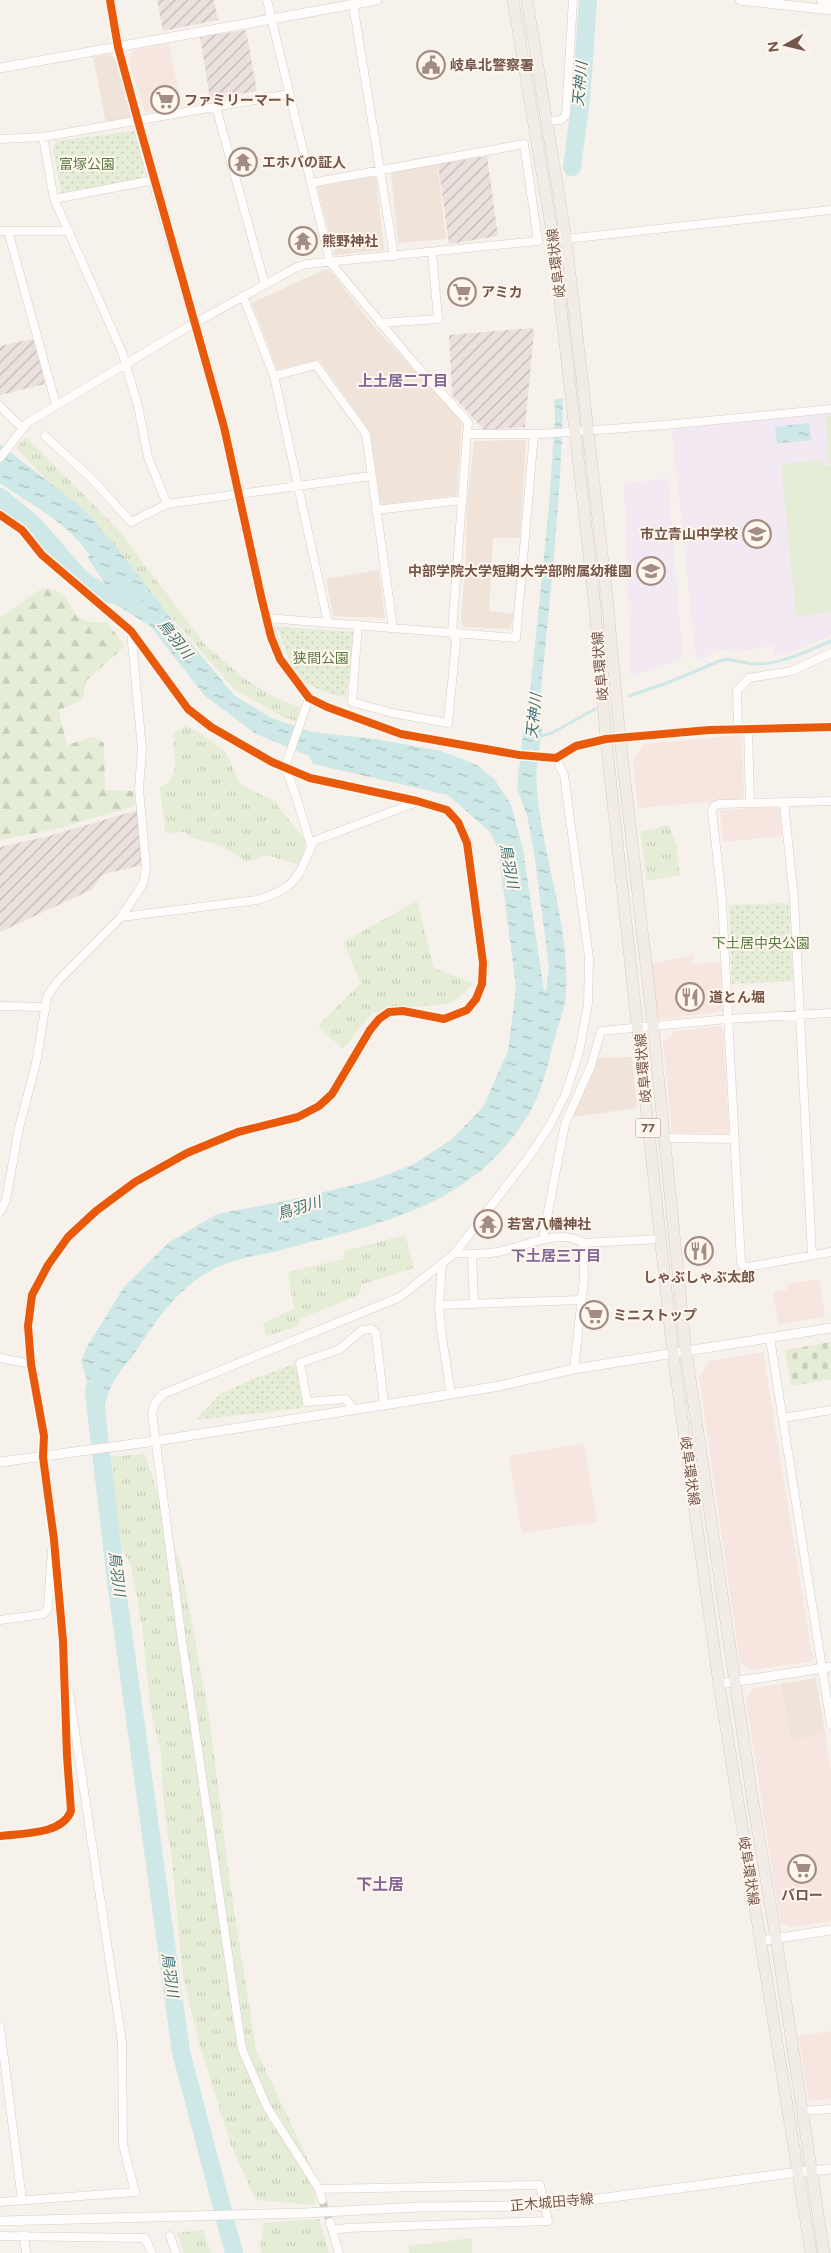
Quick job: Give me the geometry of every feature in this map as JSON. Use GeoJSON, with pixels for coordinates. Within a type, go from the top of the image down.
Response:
{"type":"FeatureCollection","features":[{"type":"Feature","properties":{"kind":"main road","name":"岐阜環状線"},"geometry":{"type":"LineString","coordinates":[[512,0],[553,238],[572,431],[594,598],[606,739],[639,1027],[672,1354],[720,1684],[811,2253]]}},
{"type":"Feature","properties":{"kind":"main road","name":"岐阜環状線"},"geometry":{"type":"LineString","coordinates":[[527,0],[566,239],[607,597],[620,738],[686,1352],[735,1682],[824,2253]]}},
{"type":"Feature","properties":{"kind":"street"},"geometry":{"type":"LineString","coordinates":[[110,0],[118,47],[224,428],[266,618],[280,659],[308,702],[401,734],[519,755],[556,758],[576,746],[606,739],[743,729],[831,727]]}},
{"type":"Feature","properties":{"kind":"street"},"geometry":{"type":"LineString","coordinates":[[267,0],[330,262],[380,323],[468,422],[452,632],[456,642],[448,723],[392,713],[352,702],[358,625]]}},
{"type":"Feature","properties":{"kind":"street"},"geometry":{"type":"LineString","coordinates":[[0,68],[377,0]]}},
{"type":"Feature","properties":{"kind":"street"},"geometry":{"type":"LineString","coordinates":[[548,122],[561,120],[566,115],[573,0]]}},
{"type":"Feature","properties":{"kind":"street"},"geometry":{"type":"LineString","coordinates":[[740,0],[831,10]]}},
{"type":"Feature","properties":{"kind":"street"},"geometry":{"type":"LineString","coordinates":[[821,0],[831,1]]}},
{"type":"Feature","properties":{"kind":"street"},"geometry":{"type":"LineString","coordinates":[[353,4],[394,256]]}},
{"type":"Feature","properties":{"kind":"street"},"geometry":{"type":"LineString","coordinates":[[0,139],[43,137],[289,94]]}},
{"type":"Feature","properties":{"kind":"street"},"geometry":{"type":"LineString","coordinates":[[216,107],[265,285]]}},
{"type":"Feature","properties":{"kind":"street"},"geometry":{"type":"LineString","coordinates":[[43,137],[54,199],[127,364],[148,457],[167,504]]}},
{"type":"Feature","properties":{"kind":"street"},"geometry":{"type":"LineString","coordinates":[[0,458],[27,423],[194,323],[297,267],[538,241],[524,144],[310,183]]}},
{"type":"Feature","properties":{"kind":"street"},"geometry":{"type":"LineString","coordinates":[[54,199],[154,180]]}},
{"type":"Feature","properties":{"kind":"street"},"geometry":{"type":"LineString","coordinates":[[566,239],[831,210]]}},
{"type":"Feature","properties":{"kind":"street"},"geometry":{"type":"LineString","coordinates":[[56,405],[4,231],[69,231]]}},
{"type":"Feature","properties":{"kind":"street"},"geometry":{"type":"LineString","coordinates":[[380,323],[438,319],[432,252]]}},
{"type":"Feature","properties":{"kind":"street"},"geometry":{"type":"LineString","coordinates":[[244,296],[274,376],[328,623]]}},
{"type":"Feature","properties":{"kind":"street"},"geometry":{"type":"LineString","coordinates":[[274,376],[316,365],[366,434],[393,628]]}},
{"type":"Feature","properties":{"kind":"street"},"geometry":{"type":"LineString","coordinates":[[0,406],[21,431]]}},
{"type":"Feature","properties":{"kind":"street"},"geometry":{"type":"LineString","coordinates":[[467,434],[537,434],[664,425],[831,409]]}},
{"type":"Feature","properties":{"kind":"street"},"geometry":{"type":"LineString","coordinates":[[266,618],[516,638],[537,434]]}},
{"type":"Feature","properties":{"kind":"street"},"geometry":{"type":"LineString","coordinates":[[45,436],[93,480],[131,522],[167,504],[371,476]]}},
{"type":"Feature","properties":{"kind":"street"},"geometry":{"type":"LineString","coordinates":[[376,510],[462,500]]}},
{"type":"Feature","properties":{"kind":"street"},"geometry":{"type":"LineString","coordinates":[[0,515],[22,530],[42,555],[131,631],[188,708],[211,727],[272,762],[310,778],[447,810],[458,822],[467,843],[483,963],[482,984],[476,999],[467,1010],[444,1019],[404,1011],[389,1012],[379,1019],[370,1030],[332,1094],[319,1106],[298,1116],[238,1132],[187,1153],[135,1182],[96,1211],[68,1237],[48,1265],[32,1294],[28,1326],[31,1364],[44,1436],[54,1540],[63,1658],[71,1811],[68,1819],[55,1828],[0,1836]]}},
{"type":"Feature","properties":{"kind":"street"},"geometry":{"type":"LineString","coordinates":[[0,1212],[6,1200],[19,1128],[36,1063],[47,997],[56,983],[121,916],[143,884],[146,868],[139,789],[142,749],[131,631]]}},
{"type":"Feature","properties":{"kind":"street"},"geometry":{"type":"LineString","coordinates":[[750,803],[743,729],[737,691],[748,678],[792,671],[831,653]]}},
{"type":"Feature","properties":{"kind":"street"},"geometry":{"type":"LineString","coordinates":[[308,702],[285,767],[311,846]]}},
{"type":"Feature","properties":{"kind":"street"},"geometry":{"type":"LineString","coordinates":[[322,2200],[319,2189],[267,2107],[242,2049],[151,1441],[152,1413],[155,1403],[163,1394],[400,1297],[455,1253],[531,1154],[550,1124],[566,1093],[579,1052],[588,1004],[589,958],[564,775],[556,758]]}},
{"type":"Feature","properties":{"kind":"street"},"geometry":{"type":"LineString","coordinates":[[831,801],[719,804],[714,806],[712,810],[722,901],[741,1262],[743,1266],[748,1267],[831,1252]]}},
{"type":"Feature","properties":{"kind":"street"},"geometry":{"type":"LineString","coordinates":[[121,916],[257,900],[279,894],[303,869],[314,840],[418,802]]}},
{"type":"Feature","properties":{"kind":"street"},"geometry":{"type":"LineString","coordinates":[[784,802],[794,899],[812,1255]]}},
{"type":"Feature","properties":{"kind":"street"},"geometry":{"type":"LineString","coordinates":[[0,1006],[44,1007]]}},
{"type":"Feature","properties":{"kind":"street"},"geometry":{"type":"LineString","coordinates":[[543,1238],[564,1124],[591,1066],[601,1032],[652,1025],[728,1019],[831,1014]]}},
{"type":"Feature","properties":{"kind":"street"},"geometry":{"type":"LineString","coordinates":[[663,1138],[734,1139]]}},
{"type":"Feature","properties":{"kind":"street"},"geometry":{"type":"LineString","coordinates":[[455,1253],[472,1255],[517,1248],[543,1238],[577,1239],[583,1242],[660,1239]]}},
{"type":"Feature","properties":{"kind":"street"},"geometry":{"type":"LineString","coordinates":[[574,1369],[578,1348],[580,1300],[584,1280],[583,1242]]}},
{"type":"Feature","properties":{"kind":"street"},"geometry":{"type":"LineString","coordinates":[[472,1255],[474,1304]]}},
{"type":"Feature","properties":{"kind":"street"},"geometry":{"type":"LineString","coordinates":[[442,1265],[439,1305],[440,1330],[451,1394]]}},
{"type":"Feature","properties":{"kind":"street"},"geometry":{"type":"LineString","coordinates":[[439,1305],[580,1300]]}},
{"type":"Feature","properties":{"kind":"street"},"geometry":{"type":"LineString","coordinates":[[0,1462],[384,1405],[451,1394],[574,1369],[831,1328]]}},
{"type":"Feature","properties":{"kind":"street"},"geometry":{"type":"LineString","coordinates":[[353,1409],[346,1398],[307,1402],[300,1363],[340,1349],[362,1330],[372,1329],[376,1334],[384,1405]]}},
{"type":"Feature","properties":{"kind":"street"},"geometry":{"type":"LineString","coordinates":[[770,1338],[826,1667],[831,1725]]}},
{"type":"Feature","properties":{"kind":"street"},"geometry":{"type":"LineString","coordinates":[[0,1358],[31,1364]]}},
{"type":"Feature","properties":{"kind":"street"},"geometry":{"type":"LineString","coordinates":[[783,1418],[831,1410]]}},
{"type":"Feature","properties":{"kind":"street"},"geometry":{"type":"LineString","coordinates":[[0,1620],[44,1614],[48,1607],[50,1560],[54,1540]]}},
{"type":"Feature","properties":{"kind":"street"},"geometry":{"type":"LineString","coordinates":[[0,2202],[136,2192],[123,2144],[122,2042],[63,1658]]}},
{"type":"Feature","properties":{"kind":"street"},"geometry":{"type":"LineString","coordinates":[[720,1684],[826,1667]]}},
{"type":"Feature","properties":{"kind":"street"},"geometry":{"type":"LineString","coordinates":[[760,1941],[831,1930]]}},
{"type":"Feature","properties":{"kind":"street"},"geometry":{"type":"LineString","coordinates":[[0,2027],[22,2200]]}},
{"type":"Feature","properties":{"kind":"street"},"geometry":{"type":"LineString","coordinates":[[802,2111],[831,2109]]}},
{"type":"Feature","properties":{"kind":"street","name":"正木城田寺線"},"geometry":{"type":"LineString","coordinates":[[0,2220],[234,2213],[305,2213],[419,2207],[546,2206],[798,2172],[831,2170]]}},
{"type":"Feature","properties":{"kind":"street"},"geometry":{"type":"LineString","coordinates":[[319,2189],[540,2185],[546,2206],[548,2221],[347,2228],[332,2226],[339,2253]]}},
{"type":"Feature","properties":{"kind":"street"},"geometry":{"type":"LineString","coordinates":[[24,2235],[26,2253]]}},
{"type":"Feature","properties":{"kind":"street"},"geometry":{"type":"LineString","coordinates":[[0,2236],[145,2238],[152,2253]]}},
{"type":"Feature","properties":{"kind":"street"},"geometry":{"type":"LineString","coordinates":[[170,2236],[176,2253]]}},
{"type":"Feature","properties":{"kind":"shaded area"},"geometry":{"type":"Polygon","coordinates":[[[157,0],[214,0],[218,20],[163,31],[157,0]]]}},
{"type":"Feature","properties":{"kind":"shaded area"},"geometry":{"type":"Polygon","coordinates":[[[246,30],[257,91],[210,99],[200,37],[246,30]]]}},
{"type":"Feature","properties":{"kind":"shaded area"},"geometry":{"type":"Polygon","coordinates":[[[169,43],[181,106],[145,113],[129,61],[133,50],[169,43]]]}},
{"type":"Feature","properties":{"kind":"shaded area"},"geometry":{"type":"Polygon","coordinates":[[[110,54],[116,60],[130,119],[106,123],[93,57],[110,54]]]}},
{"type":"Feature","properties":{"kind":"shaded area"},"geometry":{"type":"Polygon","coordinates":[[[487,156],[498,236],[449,244],[438,164],[487,156]]]}},
{"type":"Feature","properties":{"kind":"shaded area"},"geometry":{"type":"Polygon","coordinates":[[[437,160],[446,239],[398,243],[391,174],[437,160]]]}},
{"type":"Feature","properties":{"kind":"shaded area"},"geometry":{"type":"Polygon","coordinates":[[[376,176],[384,250],[335,255],[317,187],[376,176]]]}},
{"type":"Feature","properties":{"kind":"shaded area"},"geometry":{"type":"Polygon","coordinates":[[[326,269],[332,273],[375,328],[462,421],[457,495],[381,505],[369,430],[319,359],[277,370],[252,303],[326,269]]]}},
{"type":"Feature","properties":{"kind":"shaded area"},"geometry":{"type":"Polygon","coordinates":[[[532,328],[534,332],[525,427],[484,430],[452,395],[449,335],[532,328]]]}},
{"type":"Feature","properties":{"kind":"shaded area"},"geometry":{"type":"Polygon","coordinates":[[[37,338],[45,384],[0,395],[0,346],[37,338]]]}},
{"type":"Feature","properties":{"kind":"shaded area","name":"市立青山中学校"},"geometry":{"type":"Polygon","coordinates":[[[831,413],[831,635],[802,648],[775,656],[773,645],[741,652],[721,649],[699,660],[696,659],[672,432],[675,429],[831,413]]]}},
{"type":"Feature","properties":{"kind":"shaded area"},"geometry":{"type":"Polygon","coordinates":[[[526,440],[520,538],[493,538],[489,611],[514,614],[510,629],[463,627],[461,618],[466,558],[467,502],[474,441],[526,440]]]}},
{"type":"Feature","properties":{"kind":"shaded area","name":"中部学院大学短期大学部附属幼稚園"},"geometry":{"type":"Polygon","coordinates":[[[668,478],[683,658],[631,677],[624,484],[668,478]]]}},
{"type":"Feature","properties":{"kind":"shaded area"},"geometry":{"type":"Polygon","coordinates":[[[379,570],[385,618],[333,616],[326,579],[379,570]]]}},
{"type":"Feature","properties":{"kind":"shaded area"},"geometry":{"type":"Polygon","coordinates":[[[739,735],[742,739],[744,796],[741,799],[638,808],[633,761],[644,744],[739,735]]]}},
{"type":"Feature","properties":{"kind":"shaded area"},"geometry":{"type":"Polygon","coordinates":[[[777,807],[780,810],[782,836],[723,842],[720,810],[777,807]]]}},
{"type":"Feature","properties":{"kind":"shaded area"},"geometry":{"type":"Polygon","coordinates":[[[138,810],[142,865],[104,874],[91,890],[0,932],[0,847],[49,836],[138,810]]]}},
{"type":"Feature","properties":{"kind":"shaded area","name":"道とん堀"},"geometry":{"type":"Polygon","coordinates":[[[693,955],[693,964],[722,962],[725,1011],[657,1020],[651,964],[693,955]]]}},
{"type":"Feature","properties":{"kind":"shaded area"},"geometry":{"type":"Polygon","coordinates":[[[720,1026],[723,1030],[729,1132],[726,1134],[676,1133],[672,1131],[663,1043],[675,1031],[720,1026]]]}},
{"type":"Feature","properties":{"kind":"shaded area"},"geometry":{"type":"Polygon","coordinates":[[[632,1057],[637,1108],[573,1117],[597,1058],[632,1057]]]}},
{"type":"Feature","properties":{"kind":"shaded area"},"geometry":{"type":"Polygon","coordinates":[[[819,1279],[825,1317],[778,1324],[773,1292],[788,1290],[787,1284],[819,1279]]]}},
{"type":"Feature","properties":{"kind":"shaded area"},"geometry":{"type":"Polygon","coordinates":[[[763,1352],[813,1661],[752,1670],[740,1662],[699,1377],[709,1361],[763,1352]]]}},
{"type":"Feature","properties":{"kind":"shaded area"},"geometry":{"type":"Polygon","coordinates":[[[584,1444],[597,1522],[522,1533],[509,1456],[584,1444]]]}},
{"type":"Feature","properties":{"kind":"shaded area"},"geometry":{"type":"Polygon","coordinates":[[[816,1678],[825,1733],[791,1741],[781,1684],[816,1678]]]}},
{"type":"Feature","properties":{"kind":"shaded area"},"geometry":{"type":"Polygon","coordinates":[[[781,1684],[791,1740],[825,1733],[831,1773],[831,1921],[790,1927],[780,1921],[746,1699],[754,1688],[781,1684]]]}},
{"type":"Feature","properties":{"kind":"shaded area"},"geometry":{"type":"Polygon","coordinates":[[[831,2031],[831,2099],[809,2101],[798,2036],[831,2031]]]}},
{"type":"Feature","properties":{"kind":"green space","name":"富塚公園"},"geometry":{"type":"Polygon","coordinates":[[[134,131],[145,169],[139,181],[69,196],[61,192],[53,148],[57,141],[134,131]]]}},
{"type":"Feature","properties":{"kind":"green space"},"geometry":{"type":"Polygon","coordinates":[[[831,416],[831,463],[829,463],[825,417],[831,416]]]}},
{"type":"Feature","properties":{"kind":"green space"},"geometry":{"type":"Polygon","coordinates":[[[26,437],[117,528],[207,647],[245,679],[272,696],[301,708],[296,721],[285,718],[234,689],[105,540],[16,448],[26,437]]]}},
{"type":"Feature","properties":{"kind":"green space"},"geometry":{"type":"Polygon","coordinates":[[[822,460],[823,466],[831,465],[831,612],[796,617],[781,464],[822,460]]]}},
{"type":"Feature","properties":{"kind":"green space"},"geometry":{"type":"Polygon","coordinates":[[[47,588],[55,590],[65,597],[74,612],[83,620],[107,622],[125,646],[86,681],[83,699],[59,710],[67,745],[94,736],[104,743],[105,790],[134,791],[134,806],[56,829],[0,840],[0,617],[35,593],[47,588]]]}},
{"type":"Feature","properties":{"kind":"green space","name":"狭間公園"},"geometry":{"type":"Polygon","coordinates":[[[277,627],[354,632],[346,698],[322,691],[296,678],[277,627]]]}},
{"type":"Feature","properties":{"kind":"green space"},"geometry":{"type":"Polygon","coordinates":[[[186,726],[197,731],[225,751],[240,784],[274,801],[306,842],[299,865],[267,855],[246,862],[222,846],[192,838],[185,832],[165,833],[160,787],[170,782],[175,767],[173,733],[186,726]]]}},
{"type":"Feature","properties":{"kind":"green space"},"geometry":{"type":"Polygon","coordinates":[[[669,825],[678,850],[676,850],[680,875],[647,881],[640,832],[669,825]]]}},
{"type":"Feature","properties":{"kind":"green space"},"geometry":{"type":"Polygon","coordinates":[[[417,901],[434,968],[473,983],[459,998],[447,1004],[372,1013],[343,1049],[318,1026],[361,983],[343,942],[417,901]]]}},
{"type":"Feature","properties":{"kind":"green space","name":"下土居中央公園"},"geometry":{"type":"Polygon","coordinates":[[[789,903],[793,981],[732,984],[729,905],[789,903]]]}},
{"type":"Feature","properties":{"kind":"green space"},"geometry":{"type":"Polygon","coordinates":[[[405,1235],[414,1268],[363,1284],[359,1295],[299,1319],[299,1326],[266,1336],[263,1323],[294,1309],[288,1272],[343,1259],[345,1251],[405,1235]]]}},
{"type":"Feature","properties":{"kind":"green space"},"geometry":{"type":"Polygon","coordinates":[[[831,1342],[831,1379],[791,1386],[785,1350],[831,1342]]]}},
{"type":"Feature","properties":{"kind":"green space"},"geometry":{"type":"Polygon","coordinates":[[[297,1363],[303,1408],[196,1420],[220,1394],[297,1363]]]}},
{"type":"Feature","properties":{"kind":"green space"},"geometry":{"type":"Polygon","coordinates":[[[145,1454],[182,1569],[210,1722],[230,1884],[256,2049],[315,2175],[315,2205],[256,2200],[231,2145],[200,2046],[183,1977],[172,1861],[163,1799],[161,1753],[150,1707],[142,1626],[131,1565],[120,1546],[106,1457],[145,1454]]]}},
{"type":"Feature","properties":{"kind":"green space"},"geometry":{"type":"Polygon","coordinates":[[[319,2219],[329,2253],[261,2253],[264,2223],[319,2219]]]}},
{"type":"Feature","properties":{"kind":"green space"},"geometry":{"type":"Polygon","coordinates":[[[203,2230],[211,2253],[184,2253],[177,2233],[203,2230]]]}},
{"type":"Feature","properties":{"kind":"green space"},"geometry":{"type":"Polygon","coordinates":[[[472,2238],[472,2253],[409,2253],[408,2246],[472,2238]]]}},
{"type":"Feature","properties":{"kind":"water"},"geometry":{"type":"Polygon","coordinates":[[[554,399],[563,399],[562,437],[540,699],[539,723],[542,731],[537,782],[544,840],[564,942],[566,993],[563,1012],[536,1101],[510,1141],[484,1168],[455,1189],[423,1206],[390,1219],[220,1266],[188,1286],[168,1306],[115,1379],[106,1400],[102,1430],[81,1360],[88,1345],[124,1287],[168,1243],[217,1214],[295,1199],[373,1180],[412,1165],[451,1140],[483,1107],[508,1051],[516,987],[498,848],[489,831],[448,795],[313,764],[309,756],[256,734],[204,695],[150,626],[112,602],[109,590],[87,557],[90,556],[71,533],[49,515],[0,483],[0,444],[86,511],[133,568],[183,634],[235,696],[272,718],[312,732],[376,739],[441,751],[477,765],[495,780],[511,804],[523,850],[544,991],[546,991],[549,967],[534,853],[527,815],[517,788],[523,733],[527,723],[549,506],[555,418],[554,399]]]}},
{"type":"Feature","properties":{"kind":"water"},"geometry":{"type":"Polygon","coordinates":[[[809,423],[811,440],[777,444],[775,427],[809,423]]]}},
{"type":"Feature","properties":{"kind":"waterway","name":"天神川"},"geometry":{"type":"LineString","coordinates":[[572,167],[581,100],[588,0]]}},
{"type":"Feature","properties":{"kind":"waterway"},"geometry":{"type":"LineString","coordinates":[[0,497],[34,525],[82,580],[103,593],[133,598]]}},
{"type":"Feature","properties":{"kind":"waterway"},"geometry":{"type":"LineString","coordinates":[[629,696],[667,683],[722,660],[763,664],[793,657],[831,641]]}},
{"type":"Feature","properties":{"kind":"waterway"},"geometry":{"type":"LineString","coordinates":[[538,737],[552,733],[595,709]]}},
{"type":"Feature","properties":{"kind":"waterway","name":"鳥羽川"},"geometry":{"type":"LineString","coordinates":[[95,1386],[94,1392],[117,1589],[181,2052],[234,2253]]}},
{"type":"Feature","properties":{"kind":"tunnel"},"geometry":{"type":"LineString","coordinates":[[322,2200],[330,2222]]}},
{"type":"Feature","properties":{"kind":"cycle path"},"geometry":{"type":"LineString","coordinates":[[110,0],[118,47],[224,427],[271,637],[280,659],[309,698],[327,707],[401,734],[519,755],[556,758],[576,746],[606,739],[709,730],[831,727]]}},
{"type":"Feature","properties":{"kind":"cycle path"},"geometry":{"type":"LineString","coordinates":[[0,515],[22,530],[42,555],[131,631],[188,709],[211,727],[272,762],[310,778],[417,801],[447,810],[458,822],[467,843],[483,963],[482,984],[476,999],[467,1010],[444,1019],[403,1011],[389,1012],[379,1019],[370,1030],[332,1094],[319,1106],[298,1117],[238,1132],[187,1153],[135,1182],[96,1211],[68,1237],[48,1265],[32,1295],[28,1326],[31,1364],[44,1436],[43,1457],[54,1540],[63,1641],[71,1811],[66,1819],[50,1829],[0,1836]]}},
{"type":"Feature","properties":{"kind":"place","name":"岐阜北警察署"},"geometry":{"type":"Point","coordinates":[431,65]}},
{"type":"Feature","properties":{"kind":"place","name":"ファミリーマート"},"geometry":{"type":"Point","coordinates":[165,100]}},
{"type":"Feature","properties":{"kind":"place","name":"エホバの証人"},"geometry":{"type":"Point","coordinates":[243,162]}},
{"type":"Feature","properties":{"kind":"place","name":"熊野神社"},"geometry":{"type":"Point","coordinates":[303,241]}},
{"type":"Feature","properties":{"kind":"place","name":"アミカ"},"geometry":{"type":"Point","coordinates":[462,292]}},
{"type":"Feature","properties":{"kind":"place","name":"市立青山中学校"},"geometry":{"type":"Point","coordinates":[757,534]}},
{"type":"Feature","properties":{"kind":"place","name":"中部学院大学短期大学部附属幼稚園"},"geometry":{"type":"Point","coordinates":[651,571]}},
{"type":"Feature","properties":{"kind":"place","name":"道とん堀"},"geometry":{"type":"Point","coordinates":[690,997]}},
{"type":"Feature","properties":{"kind":"place","name":"若宮八幡神社"},"geometry":{"type":"Point","coordinates":[488,1224]}},
{"type":"Feature","properties":{"kind":"place","name":"しゃぶしゃぶ太郎"},"geometry":{"type":"Point","coordinates":[699,1251]}},
{"type":"Feature","properties":{"kind":"place","name":"ミニストップ"},"geometry":{"type":"Point","coordinates":[594,1315]}},
{"type":"Feature","properties":{"kind":"place","name":"バロー"},"geometry":{"type":"Point","coordinates":[802,1869]}},
{"type":"Feature","properties":{"kind":"district","name":"上土居二丁目"},"geometry":{"type":"Point","coordinates":[403,381]}},
{"type":"Feature","properties":{"kind":"district","name":"下土居三丁目"},"geometry":{"type":"Point","coordinates":[556,1256]}},
{"type":"Feature","properties":{"kind":"district","name":"下土居"},"geometry":{"type":"Point","coordinates":[380,1884]}}]}
